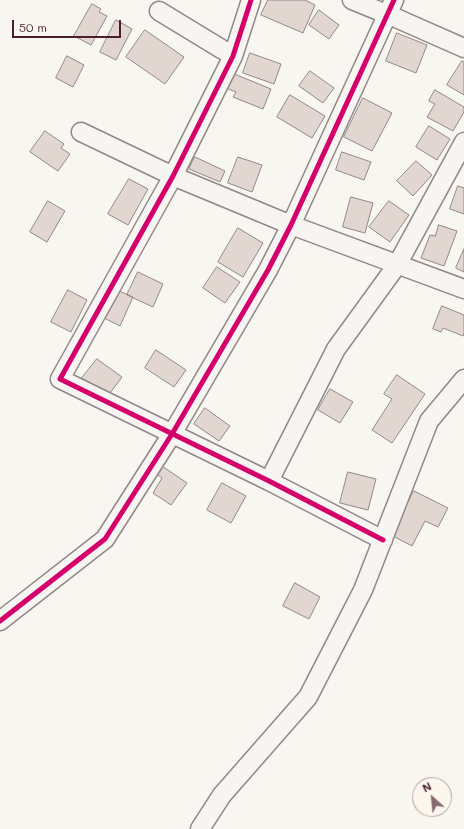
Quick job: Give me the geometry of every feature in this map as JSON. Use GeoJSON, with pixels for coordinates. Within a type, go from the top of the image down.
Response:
{"type":"FeatureCollection","features":[{"type":"Feature","properties":{"kind":"street"},"geometry":{"type":"LineString","coordinates":[[251,0],[233,56],[173,176],[60,379],[269,481],[383,540]]}},
{"type":"Feature","properties":{"kind":"street"},"geometry":{"type":"LineString","coordinates":[[352,0],[391,7],[464,48]]}},
{"type":"Feature","properties":{"kind":"street"},"geometry":{"type":"LineString","coordinates":[[0,621],[104,538],[172,434],[268,270],[291,225],[391,7]]}},
{"type":"Feature","properties":{"kind":"street"},"geometry":{"type":"LineString","coordinates":[[159,11],[233,56]]}},
{"type":"Feature","properties":{"kind":"street"},"geometry":{"type":"LineString","coordinates":[[81,132],[173,176],[291,225],[464,289]]}},
{"type":"Feature","properties":{"kind":"street"},"geometry":{"type":"LineString","coordinates":[[269,481],[336,349],[398,265],[464,142]]}},
{"type":"Feature","properties":{"kind":"street"},"geometry":{"type":"LineString","coordinates":[[200,829],[222,795],[308,697],[363,590],[429,421],[464,379]]}},
{"type":"Feature","properties":{"kind":"building"},"geometry":{"type":"Polygon","coordinates":[[[268,0],[305,0],[315,5],[303,33],[261,15],[268,0]]]}},
{"type":"Feature","properties":{"kind":"building"},"geometry":{"type":"Polygon","coordinates":[[[92,4],[101,9],[99,12],[107,16],[91,45],[74,36],[92,4]]]}},
{"type":"Feature","properties":{"kind":"building"},"geometry":{"type":"Polygon","coordinates":[[[319,10],[339,25],[329,39],[309,25],[319,10]]]}},
{"type":"Feature","properties":{"kind":"building"},"geometry":{"type":"Polygon","coordinates":[[[116,20],[132,29],[116,60],[100,52],[116,20]]]}},
{"type":"Feature","properties":{"kind":"building"},"geometry":{"type":"Polygon","coordinates":[[[145,30],[184,57],[165,84],[126,57],[145,30]]]}},
{"type":"Feature","properties":{"kind":"building"},"geometry":{"type":"Polygon","coordinates":[[[397,33],[427,45],[416,73],[386,61],[397,33]]]}},
{"type":"Feature","properties":{"kind":"building"},"geometry":{"type":"Polygon","coordinates":[[[250,53],[281,64],[274,84],[243,73],[250,53]]]}},
{"type":"Feature","properties":{"kind":"building"},"geometry":{"type":"Polygon","coordinates":[[[67,56],[84,65],[73,87],[56,78],[67,56]]]}},
{"type":"Feature","properties":{"kind":"building"},"geometry":{"type":"Polygon","coordinates":[[[462,61],[464,62],[464,95],[447,85],[462,61]]]}},
{"type":"Feature","properties":{"kind":"building"},"geometry":{"type":"Polygon","coordinates":[[[310,71],[334,88],[323,103],[299,86],[310,71]]]}},
{"type":"Feature","properties":{"kind":"building"},"geometry":{"type":"Polygon","coordinates":[[[232,73],[271,89],[263,109],[233,97],[236,92],[226,88],[232,73]]]}},
{"type":"Feature","properties":{"kind":"building"},"geometry":{"type":"Polygon","coordinates":[[[435,90],[464,107],[464,112],[453,131],[427,117],[435,104],[429,101],[435,90]]]}},
{"type":"Feature","properties":{"kind":"building"},"geometry":{"type":"Polygon","coordinates":[[[290,95],[325,116],[312,138],[277,117],[290,95]]]}},
{"type":"Feature","properties":{"kind":"building"},"geometry":{"type":"Polygon","coordinates":[[[363,98],[392,113],[372,151],[344,137],[363,98]]]}},
{"type":"Feature","properties":{"kind":"building"},"geometry":{"type":"Polygon","coordinates":[[[429,126],[450,139],[437,160],[416,147],[429,126]]]}},
{"type":"Feature","properties":{"kind":"building"},"geometry":{"type":"Polygon","coordinates":[[[45,131],[64,144],[61,148],[70,154],[58,171],[30,152],[45,131]]]}},
{"type":"Feature","properties":{"kind":"building"},"geometry":{"type":"Polygon","coordinates":[[[342,152],[371,162],[364,180],[336,170],[342,152]]]}},
{"type":"Feature","properties":{"kind":"building"},"geometry":{"type":"Polygon","coordinates":[[[195,157],[225,171],[220,182],[189,169],[195,157]]]}},
{"type":"Feature","properties":{"kind":"building"},"geometry":{"type":"Polygon","coordinates":[[[238,157],[262,165],[252,192],[228,183],[238,157]]]}},
{"type":"Feature","properties":{"kind":"building"},"geometry":{"type":"Polygon","coordinates":[[[416,161],[432,175],[413,196],[397,181],[416,161]]]}},
{"type":"Feature","properties":{"kind":"building"},"geometry":{"type":"Polygon","coordinates":[[[129,179],[148,189],[128,225],[108,214],[129,179]]]}},
{"type":"Feature","properties":{"kind":"building"},"geometry":{"type":"Polygon","coordinates":[[[458,186],[464,188],[464,214],[450,209],[458,186]]]}},
{"type":"Feature","properties":{"kind":"building"},"geometry":{"type":"Polygon","coordinates":[[[351,197],[373,203],[365,233],[343,227],[351,197]]]}},
{"type":"Feature","properties":{"kind":"building"},"geometry":{"type":"Polygon","coordinates":[[[48,201],[65,211],[47,242],[30,232],[48,201]]]}},
{"type":"Feature","properties":{"kind":"building"},"geometry":{"type":"Polygon","coordinates":[[[389,201],[409,215],[390,242],[369,227],[389,201]]]}},
{"type":"Feature","properties":{"kind":"building"},"geometry":{"type":"Polygon","coordinates":[[[439,225],[457,231],[444,266],[421,258],[430,235],[435,236],[439,225]]]}},
{"type":"Feature","properties":{"kind":"building"},"geometry":{"type":"Polygon","coordinates":[[[238,228],[263,243],[243,277],[218,262],[238,228]]]}},
{"type":"Feature","properties":{"kind":"building"},"geometry":{"type":"Polygon","coordinates":[[[464,249],[464,272],[456,268],[464,249]]]}},
{"type":"Feature","properties":{"kind":"building"},"geometry":{"type":"Polygon","coordinates":[[[217,267],[240,282],[225,303],[203,288],[217,267]]]}},
{"type":"Feature","properties":{"kind":"building"},"geometry":{"type":"Polygon","coordinates":[[[138,272],[163,284],[153,307],[127,295],[138,272]]]}},
{"type":"Feature","properties":{"kind":"building"},"geometry":{"type":"Polygon","coordinates":[[[68,290],[87,300],[71,332],[51,322],[68,290]]]}},
{"type":"Feature","properties":{"kind":"building"},"geometry":{"type":"Polygon","coordinates":[[[117,290],[133,297],[120,326],[104,318],[117,290]]]}},
{"type":"Feature","properties":{"kind":"building"},"geometry":{"type":"Polygon","coordinates":[[[442,306],[464,315],[463,336],[443,328],[441,332],[433,329],[442,306]]]}},
{"type":"Feature","properties":{"kind":"building"},"geometry":{"type":"Polygon","coordinates":[[[156,350],[186,370],[174,387],[145,368],[156,350]]]}},
{"type":"Feature","properties":{"kind":"building"},"geometry":{"type":"Polygon","coordinates":[[[97,359],[122,377],[107,397],[82,378],[97,359]]]}},
{"type":"Feature","properties":{"kind":"building"},"geometry":{"type":"Polygon","coordinates":[[[397,375],[425,394],[392,443],[372,430],[392,399],[384,394],[397,375]]]}},
{"type":"Feature","properties":{"kind":"building"},"geometry":{"type":"Polygon","coordinates":[[[330,389],[353,402],[340,423],[318,410],[330,389]]]}},
{"type":"Feature","properties":{"kind":"building"},"geometry":{"type":"Polygon","coordinates":[[[205,408],[230,426],[219,441],[194,424],[205,408]]]}},
{"type":"Feature","properties":{"kind":"building"},"geometry":{"type":"Polygon","coordinates":[[[159,464],[187,483],[171,505],[153,493],[162,478],[154,472],[159,464]]]}},
{"type":"Feature","properties":{"kind":"building"},"geometry":{"type":"Polygon","coordinates":[[[348,472],[376,479],[368,510],[340,503],[348,472]]]}},
{"type":"Feature","properties":{"kind":"building"},"geometry":{"type":"Polygon","coordinates":[[[222,483],[246,496],[231,523],[207,510],[222,483]]]}},
{"type":"Feature","properties":{"kind":"building"},"geometry":{"type":"Polygon","coordinates":[[[414,491],[448,508],[438,527],[425,521],[412,546],[391,535],[414,491]]]}},
{"type":"Feature","properties":{"kind":"building"},"geometry":{"type":"Polygon","coordinates":[[[295,583],[320,597],[309,619],[283,606],[295,583]]]}},
{"type":"Feature","properties":{"kind":"cycle path"},"geometry":{"type":"LineString","coordinates":[[251,0],[233,56],[173,176],[60,379],[269,481],[383,540]]}},
{"type":"Feature","properties":{"kind":"cycle path"},"geometry":{"type":"LineString","coordinates":[[0,621],[105,539],[172,434],[268,270],[291,225],[394,0]]}}]}
